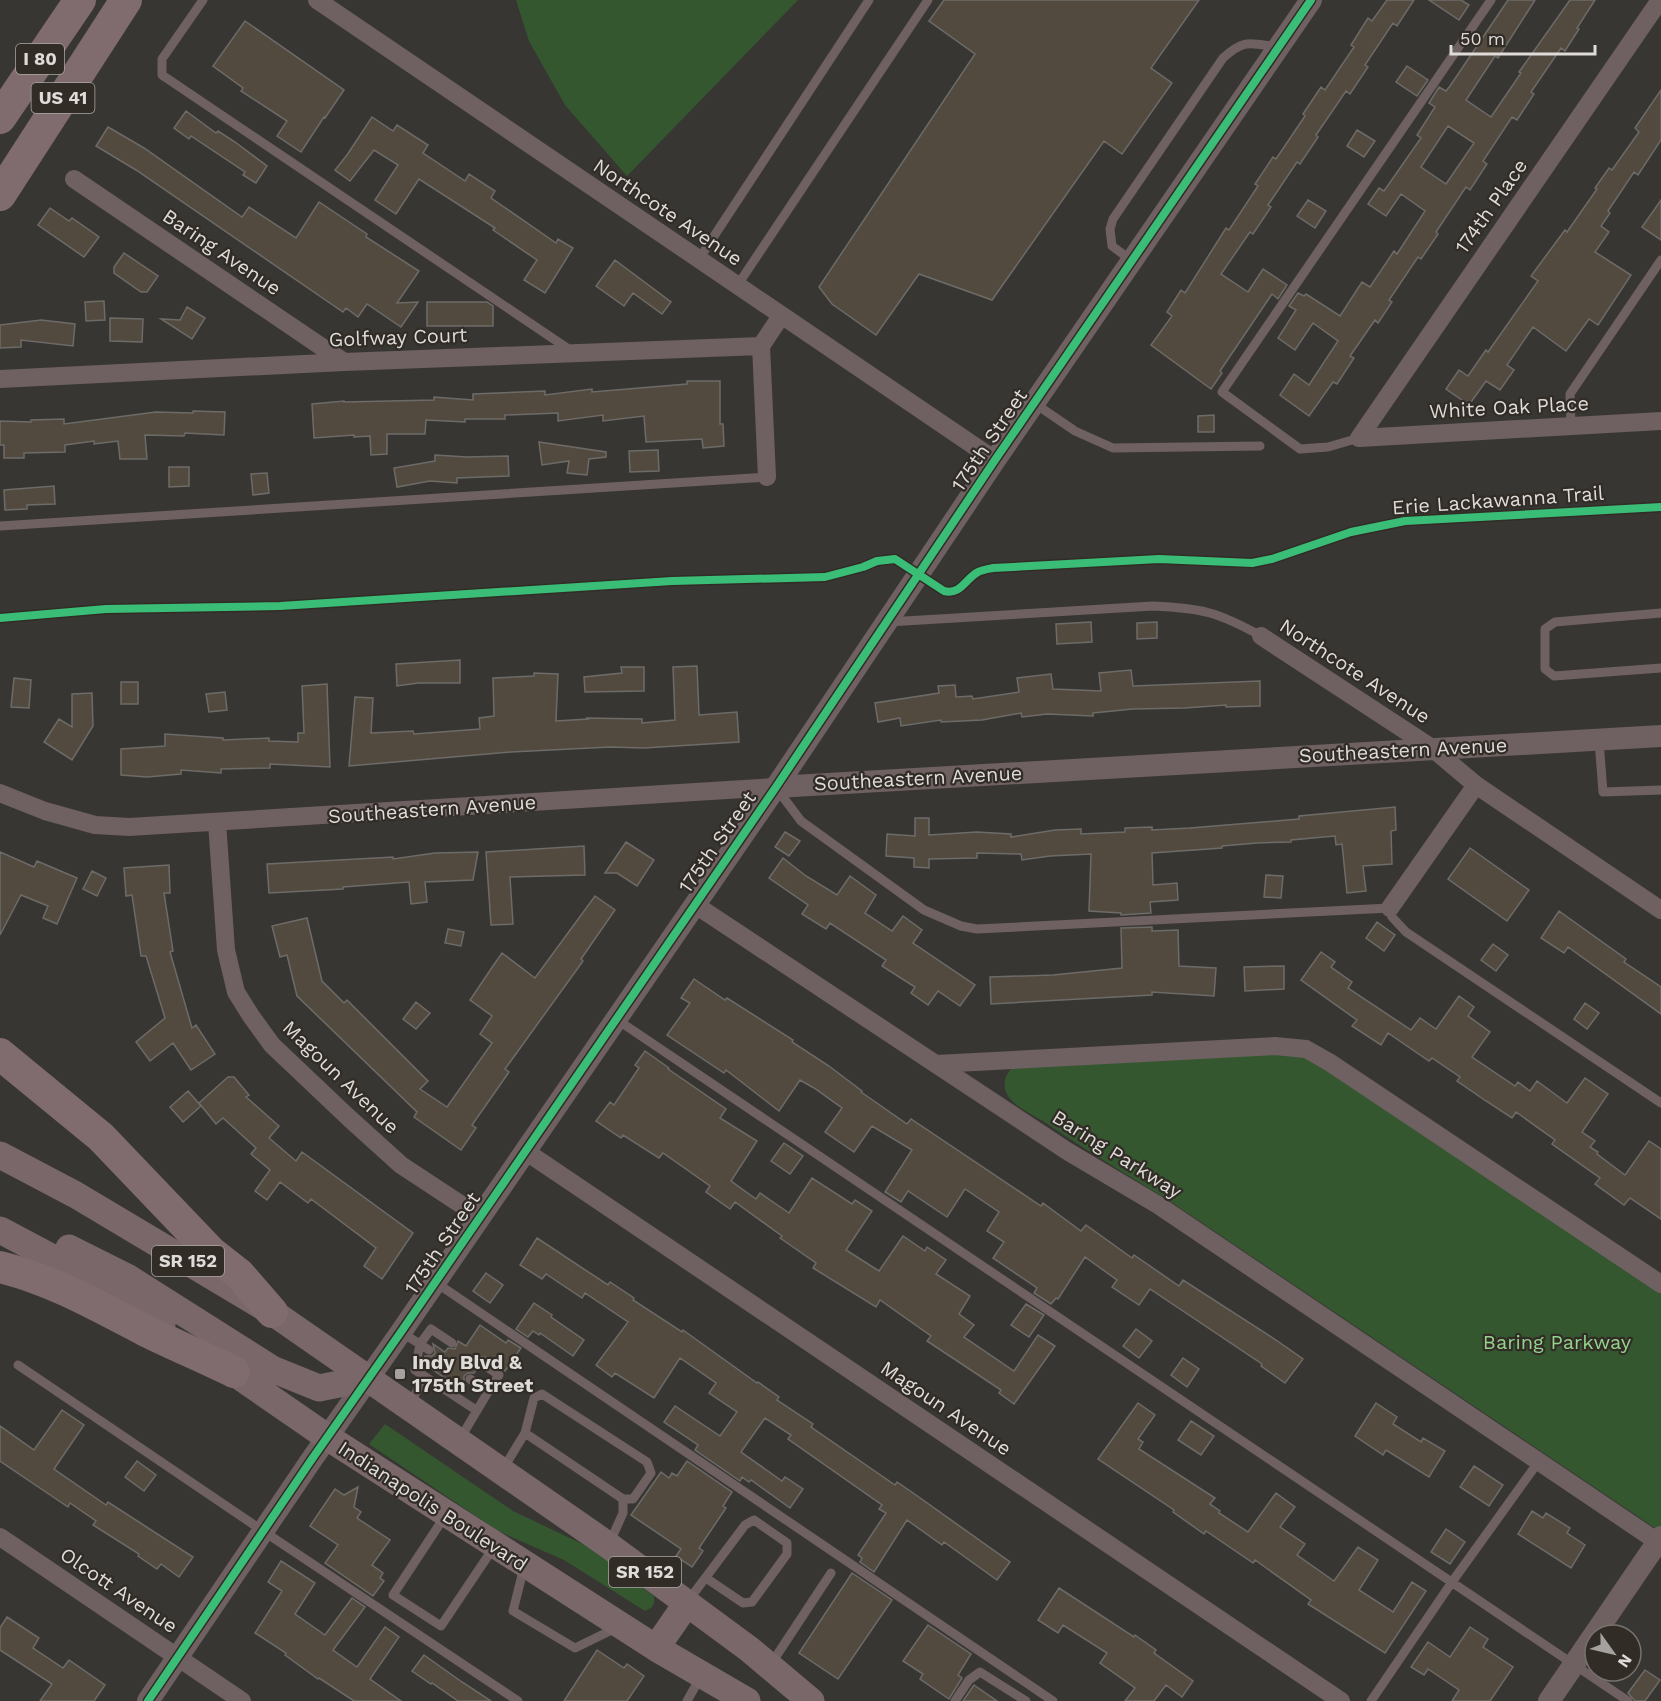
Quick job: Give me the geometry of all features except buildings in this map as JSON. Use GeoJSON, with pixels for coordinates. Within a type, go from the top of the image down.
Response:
{"type":"FeatureCollection","features":[{"type":"Feature","properties":{"kind":"highway","name":"I 80"},"geometry":{"type":"LineString","coordinates":[[0,118],[80,0]]}},
{"type":"Feature","properties":{"kind":"highway","name":"US 41"},"geometry":{"type":"LineString","coordinates":[[0,195],[126,0]]}},
{"type":"Feature","properties":{"kind":"highway"},"geometry":{"type":"LineString","coordinates":[[0,1054],[101,1137],[211,1252],[239,1274],[272,1312]]}},
{"type":"Feature","properties":{"kind":"highway"},"geometry":{"type":"LineString","coordinates":[[0,1267],[27,1274],[71,1291],[149,1332],[234,1372]]}},
{"type":"Feature","properties":{"kind":"main road","name":"SR 152"},"geometry":{"type":"LineString","coordinates":[[0,1155],[76,1195],[272,1312],[608,1545],[769,1666],[811,1701]]}},
{"type":"Feature","properties":{"kind":"main road"},"geometry":{"type":"LineString","coordinates":[[0,1218],[48,1237],[127,1277],[272,1369],[319,1388],[369,1378]]}},
{"type":"Feature","properties":{"kind":"main road","name":"Indianapolis Boulevard"},"geometry":{"type":"LineString","coordinates":[[0,1230],[81,1273],[234,1372],[327,1437],[737,1699]]}},
{"type":"Feature","properties":{"kind":"main road"},"geometry":{"type":"LineString","coordinates":[[656,1648],[687,1603]]}},
{"type":"Feature","properties":{"kind":"main road"},"geometry":{"type":"LineString","coordinates":[[737,1699],[769,1666]]}},
{"type":"Feature","properties":{"kind":"street","name":"Northcote Avenue"},"geometry":{"type":"LineString","coordinates":[[317,0],[995,460]]}},
{"type":"Feature","properties":{"kind":"street","name":"175th Street"},"geometry":{"type":"LineString","coordinates":[[148,1701],[369,1378],[411,1338],[435,1282],[776,787],[995,460],[1311,0]]}},
{"type":"Feature","properties":{"kind":"street","name":"174th Place"},"geometry":{"type":"LineString","coordinates":[[1359,438],[1660,0]]}},
{"type":"Feature","properties":{"kind":"street","name":"Baring Avenue"},"geometry":{"type":"LineString","coordinates":[[74,178],[344,362]]}},
{"type":"Feature","properties":{"kind":"street"},"geometry":{"type":"LineString","coordinates":[[766,477],[761,346],[781,316]]}},
{"type":"Feature","properties":{"kind":"street","name":"Golfway Court"},"geometry":{"type":"LineString","coordinates":[[0,379],[344,362],[761,346]]}},
{"type":"Feature","properties":{"kind":"street","name":"White Oak Place"},"geometry":{"type":"LineString","coordinates":[[1359,438],[1661,421]]}},
{"type":"Feature","properties":{"kind":"street","name":"Northcote Avenue"},"geometry":{"type":"LineString","coordinates":[[1261,636],[1432,748],[1476,785],[1661,910]]}},
{"type":"Feature","properties":{"kind":"street","name":"Southeastern Avenue"},"geometry":{"type":"LineString","coordinates":[[0,793],[45,811],[95,825],[129,827],[1661,736]]}},
{"type":"Feature","properties":{"kind":"street"},"geometry":{"type":"LineString","coordinates":[[1390,908],[1476,785]]}},
{"type":"Feature","properties":{"kind":"street","name":"Magoun Avenue"},"geometry":{"type":"LineString","coordinates":[[217,822],[222,919],[226,950],[236,992],[251,1016],[272,1045],[401,1165],[480,1217]]}},
{"type":"Feature","properties":{"kind":"street","name":"Baring Parkway"},"geometry":{"type":"LineString","coordinates":[[694,904],[1067,1151],[1158,1205],[1660,1541]]}},
{"type":"Feature","properties":{"kind":"street"},"geometry":{"type":"LineString","coordinates":[[936,1064],[1275,1046],[1306,1049],[1329,1062],[1661,1284]]}},
{"type":"Feature","properties":{"kind":"street","name":"Magoun Avenue"},"geometry":{"type":"LineString","coordinates":[[525,1151],[1341,1701]]}},
{"type":"Feature","properties":{"kind":"street","name":"Olcott Avenue"},"geometry":{"type":"LineString","coordinates":[[0,1537],[242,1701]]}},
{"type":"Feature","properties":{"kind":"street"},"geometry":{"type":"LineString","coordinates":[[1549,1701],[1660,1541]]}},
{"type":"Feature","properties":{"kind":"lane"},"geometry":{"type":"LineString","coordinates":[[203,0],[162,59],[162,75],[575,353]]}},
{"type":"Feature","properties":{"kind":"lane"},"geometry":{"type":"LineString","coordinates":[[699,259],[869,0]]}},
{"type":"Feature","properties":{"kind":"lane"},"geometry":{"type":"LineString","coordinates":[[737,286],[928,0]]}},
{"type":"Feature","properties":{"kind":"lane"},"geometry":{"type":"LineString","coordinates":[[1359,438],[1328,447],[1300,449],[1222,392],[1491,0]]}},
{"type":"Feature","properties":{"kind":"lane"},"geometry":{"type":"LineString","coordinates":[[1132,261],[1112,246],[1110,229],[1113,219],[1223,58],[1238,45],[1278,47]]}},
{"type":"Feature","properties":{"kind":"lane"},"geometry":{"type":"LineString","coordinates":[[1571,426],[1570,394],[1661,260]]}},
{"type":"Feature","properties":{"kind":"lane"},"geometry":{"type":"LineString","coordinates":[[1034,403],[1075,431],[1113,448],[1260,446]]}},
{"type":"Feature","properties":{"kind":"lane"},"geometry":{"type":"LineString","coordinates":[[0,526],[766,477]]}},
{"type":"Feature","properties":{"kind":"lane"},"geometry":{"type":"LineString","coordinates":[[887,622],[1153,606],[1187,608],[1214,613],[1261,636]]}},
{"type":"Feature","properties":{"kind":"lane"},"geometry":{"type":"LineString","coordinates":[[1661,613],[1555,622],[1545,629],[1545,669],[1554,676],[1661,668]]}},
{"type":"Feature","properties":{"kind":"lane"},"geometry":{"type":"LineString","coordinates":[[1599,739],[1604,792],[1661,790]]}},
{"type":"Feature","properties":{"kind":"lane"},"geometry":{"type":"LineString","coordinates":[[776,787],[801,821],[924,910],[961,926],[978,929],[1390,908],[1392,917],[1406,932],[1661,1103]]}},
{"type":"Feature","properties":{"kind":"lane"},"geometry":{"type":"LineString","coordinates":[[616,1019],[1628,1701]]}},
{"type":"Feature","properties":{"kind":"lane"},"geometry":{"type":"LineString","coordinates":[[435,1282],[1053,1701]]}},
{"type":"Feature","properties":{"kind":"lane"},"geometry":{"type":"LineString","coordinates":[[411,1338],[430,1329],[452,1343]]}},
{"type":"Feature","properties":{"kind":"lane"},"geometry":{"type":"LineString","coordinates":[[411,1338],[429,1350]]}},
{"type":"Feature","properties":{"kind":"lane"},"geometry":{"type":"LineString","coordinates":[[411,1338],[415,1370],[476,1410]]}},
{"type":"Feature","properties":{"kind":"lane"},"geometry":{"type":"LineString","coordinates":[[459,1441],[499,1375],[481,1363]]}},
{"type":"Feature","properties":{"kind":"lane"},"geometry":{"type":"LineString","coordinates":[[18,1365],[263,1532],[518,1701]]}},
{"type":"Feature","properties":{"kind":"lane"},"geometry":{"type":"LineString","coordinates":[[408,1406],[426,1377]]}},
{"type":"Feature","properties":{"kind":"lane"},"geometry":{"type":"LineString","coordinates":[[470,1379],[488,1392]]}},
{"type":"Feature","properties":{"kind":"lane"},"geometry":{"type":"LineString","coordinates":[[501,1471],[525,1433],[534,1398],[542,1394],[647,1462],[651,1473],[633,1499],[623,1499],[525,1433]]}},
{"type":"Feature","properties":{"kind":"lane"},"geometry":{"type":"LineString","coordinates":[[1371,1701],[1452,1582],[1539,1461]]}},
{"type":"Feature","properties":{"kind":"lane"},"geometry":{"type":"LineString","coordinates":[[608,1545],[623,1513],[623,1499]]}},
{"type":"Feature","properties":{"kind":"lane"},"geometry":{"type":"LineString","coordinates":[[687,1603],[745,1525],[754,1520],[764,1505]]}},
{"type":"Feature","properties":{"kind":"lane"},"geometry":{"type":"LineString","coordinates":[[446,1514],[393,1595],[441,1626],[496,1545]]}},
{"type":"Feature","properties":{"kind":"lane"},"geometry":{"type":"LineString","coordinates":[[706,1578],[743,1603],[752,1602],[787,1554],[787,1543],[754,1520]]}},
{"type":"Feature","properties":{"kind":"lane"},"geometry":{"type":"LineString","coordinates":[[525,1564],[513,1611],[575,1648],[621,1626]]}},
{"type":"Feature","properties":{"kind":"lane"},"geometry":{"type":"LineString","coordinates":[[769,1666],[831,1573]]}},
{"type":"Feature","properties":{"kind":"lane"},"geometry":{"type":"LineString","coordinates":[[955,1701],[969,1680],[980,1672],[1026,1701]]}},
{"type":"Feature","properties":{"kind":"lane"},"geometry":{"type":"LineString","coordinates":[[687,1701],[702,1676]]}},
{"type":"Feature","properties":{"kind":"green space"},"geometry":{"type":"Polygon","coordinates":[[[516,0],[798,0],[627,176],[565,105],[529,41],[516,0]]]}},
{"type":"Feature","properties":{"kind":"green space","name":"Baring Parkway"},"geometry":{"type":"Polygon","coordinates":[[[1269,1052],[1310,1058],[1661,1292],[1661,1532],[1168,1200],[1020,1108],[1008,1096],[1005,1088],[1006,1077],[1014,1067],[1269,1052]]]}},
{"type":"Feature","properties":{"kind":"green space"},"geometry":{"type":"Polygon","coordinates":[[[385,1424],[513,1511],[593,1549],[654,1596],[654,1604],[645,1611],[564,1560],[498,1531],[369,1444],[385,1424]]]}},
{"type":"Feature","properties":{"kind":"cycle path"},"geometry":{"type":"LineString","coordinates":[[148,1701],[312,1459],[776,787],[995,460],[1311,0]]}},
{"type":"Feature","properties":{"kind":"cycle path","name":"Erie Lackawanna Trail"},"geometry":{"type":"LineString","coordinates":[[0,618],[106,609],[280,606],[672,581],[825,577],[877,561],[895,559],[944,591],[950,592],[959,589],[978,572],[993,568],[1159,559],[1252,563],[1272,559],[1351,532],[1405,521],[1661,507]]}},
{"type":"Feature","properties":{"kind":"place","name":"Indy Blvd & 175th Street"},"geometry":{"type":"Point","coordinates":[400,1374]}}]}
